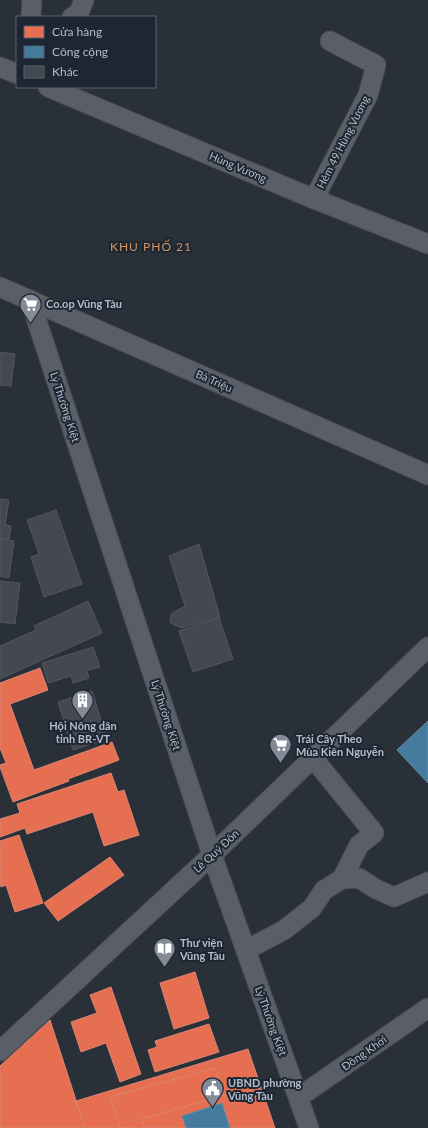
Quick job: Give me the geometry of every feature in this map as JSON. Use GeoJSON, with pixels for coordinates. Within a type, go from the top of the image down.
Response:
{"type":"FeatureCollection","features":[{"type":"Feature","properties":{"kind":"street"},"geometry":{"type":"LineString","coordinates":[[31,16],[32,0]]}},
{"type":"Feature","properties":{"kind":"street","name":"Hẻm 49 Hùng Vương"},"geometry":{"type":"LineString","coordinates":[[314,199],[368,95],[376,64],[330,41]]}},
{"type":"Feature","properties":{"kind":"street","name":"Hùng Vương"},"geometry":{"type":"LineString","coordinates":[[50,88],[314,199],[428,244]]}},
{"type":"Feature","properties":{"kind":"street","name":"Bà Triệu"},"geometry":{"type":"LineString","coordinates":[[0,287],[428,475]]}},
{"type":"Feature","properties":{"kind":"street","name":"Lý Thường Kiệt"},"geometry":{"type":"LineString","coordinates":[[30,300],[212,855],[309,1128]]}},
{"type":"Feature","properties":{"kind":"street","name":"Lê Quý Đôn"},"geometry":{"type":"LineString","coordinates":[[0,1051],[212,855],[428,647]]}},
{"type":"Feature","properties":{"kind":"street"},"geometry":{"type":"LineString","coordinates":[[313,758],[374,833],[359,846],[342,879]]}},
{"type":"Feature","properties":{"kind":"street"},"geometry":{"type":"LineString","coordinates":[[246,950],[284,930],[312,908],[324,890],[342,879],[359,878],[376,889],[394,897],[428,882]]}},
{"type":"Feature","properties":{"kind":"street","name":"Đồng Khởi"},"geometry":{"type":"LineString","coordinates":[[299,1098],[428,1008]]}},
{"type":"Feature","properties":{"kind":"building: Cửa hàng"},"geometry":{"type":"Polygon","coordinates":[[[40,668],[48,690],[10,704],[34,770],[112,742],[119,760],[13,802],[0,767],[0,765],[6,763],[0,748],[0,683],[40,668]]]}},
{"type":"Feature","properties":{"kind":"building: Cửa hàng"},"geometry":{"type":"Polygon","coordinates":[[[111,773],[118,792],[124,790],[139,835],[104,846],[93,812],[27,834],[25,828],[0,837],[0,819],[20,813],[17,804],[111,773]]]}},
{"type":"Feature","properties":{"kind":"building: Cửa hàng"},"geometry":{"type":"Polygon","coordinates":[[[19,835],[43,903],[15,912],[6,885],[1,887],[0,841],[19,835]]]}},
{"type":"Feature","properties":{"kind":"building: Cửa hàng"},"geometry":{"type":"Polygon","coordinates":[[[110,857],[124,875],[58,921],[44,903],[110,857]]]}},
{"type":"Feature","properties":{"kind":"building: Cửa hàng"},"geometry":{"type":"Polygon","coordinates":[[[195,972],[209,1018],[174,1029],[160,983],[195,972]]]}},
{"type":"Feature","properties":{"kind":"building: Cửa hàng"},"geometry":{"type":"Polygon","coordinates":[[[111,987],[141,1074],[120,1082],[106,1043],[81,1052],[71,1022],[97,1013],[90,995],[111,987]]]}},
{"type":"Feature","properties":{"kind":"building: Cửa hàng"},"geometry":{"type":"Polygon","coordinates":[[[50,1020],[85,1128],[0,1128],[0,1066],[50,1020]]]}},
{"type":"Feature","properties":{"kind":"building: Cửa hàng"},"geometry":{"type":"Polygon","coordinates":[[[209,1024],[219,1052],[155,1072],[148,1050],[157,1047],[155,1041],[209,1024]]]}},
{"type":"Feature","properties":{"kind":"building: Cửa hàng"},"geometry":{"type":"Polygon","coordinates":[[[248,1049],[275,1128],[85,1128],[76,1101],[248,1049]]]}},
{"type":"Feature","properties":{"kind":"building: Cửa hàng"},"geometry":{"type":"Polygon","coordinates":[[[215,1068],[224,1095],[142,1119],[145,1128],[120,1128],[110,1097],[215,1068]]]}},
{"type":"Feature","properties":{"kind":"building: Công cộng"},"geometry":{"type":"Polygon","coordinates":[[[428,721],[428,783],[397,750],[428,721]]]}},
{"type":"Feature","properties":{"kind":"building: Công cộng","name":"UBND phường Vũng Tàu"},"geometry":{"type":"Polygon","coordinates":[[[222,1103],[230,1128],[186,1128],[182,1116],[222,1103]]]}},
{"type":"Feature","properties":{"kind":"building: Khác"},"geometry":{"type":"Polygon","coordinates":[[[0,352],[15,354],[11,386],[0,385],[0,352]]]}},
{"type":"Feature","properties":{"kind":"building: Khác"},"geometry":{"type":"Polygon","coordinates":[[[0,499],[9,500],[5,525],[11,526],[9,540],[0,539],[0,499]]]}},
{"type":"Feature","properties":{"kind":"building: Khác"},"geometry":{"type":"Polygon","coordinates":[[[56,510],[82,584],[44,597],[31,557],[39,554],[27,520],[56,510]]]}},
{"type":"Feature","properties":{"kind":"building: Khác"},"geometry":{"type":"Polygon","coordinates":[[[0,539],[14,541],[9,578],[0,576],[0,539]]]}},
{"type":"Feature","properties":{"kind":"building: Khác"},"geometry":{"type":"Polygon","coordinates":[[[199,544],[220,617],[181,628],[171,623],[170,619],[172,613],[185,606],[169,556],[199,544]]]}},
{"type":"Feature","properties":{"kind":"building: Khác"},"geometry":{"type":"Polygon","coordinates":[[[0,581],[20,583],[15,624],[0,622],[0,581]]]}},
{"type":"Feature","properties":{"kind":"building: Khác"},"geometry":{"type":"Polygon","coordinates":[[[88,601],[102,633],[0,679],[0,646],[36,630],[34,626],[88,601]]]}},
{"type":"Feature","properties":{"kind":"building: Khác"},"geometry":{"type":"Polygon","coordinates":[[[219,618],[233,659],[193,672],[179,631],[219,618]]]}},
{"type":"Feature","properties":{"kind":"building: Khác"},"geometry":{"type":"Polygon","coordinates":[[[93,647],[100,667],[87,671],[89,678],[73,683],[71,676],[48,683],[42,663],[93,647]]]}},
{"type":"Feature","properties":{"kind":"building: Khác","name":"Hội Nông dân tỉnh BR-VT"},"geometry":{"type":"Polygon","coordinates":[[[92,691],[107,739],[73,750],[58,702],[92,691]]]}},
{"type":"Feature","properties":{"kind":"place","name":"Co.op Vũng Tàu"},"geometry":{"type":"Point","coordinates":[31,324]}},
{"type":"Feature","properties":{"kind":"place","name":"Hội Nông dân tỉnh BR-VT"},"geometry":{"type":"Point","coordinates":[83,720]}},
{"type":"Feature","properties":{"kind":"place","name":"Trái Cây Theo Mùa Kiên Nguyễn"},"geometry":{"type":"Point","coordinates":[281,764]}},
{"type":"Feature","properties":{"kind":"place","name":"Thư viện Vũng Tàu"},"geometry":{"type":"Point","coordinates":[165,968]}},
{"type":"Feature","properties":{"kind":"place","name":"UBND phường Vũng Tàu"},"geometry":{"type":"Point","coordinates":[213,1108]}},
{"type":"Feature","properties":{"kind":"district","name":"KHU PHỐ 21"},"geometry":{"type":"Point","coordinates":[151,247]}}]}
